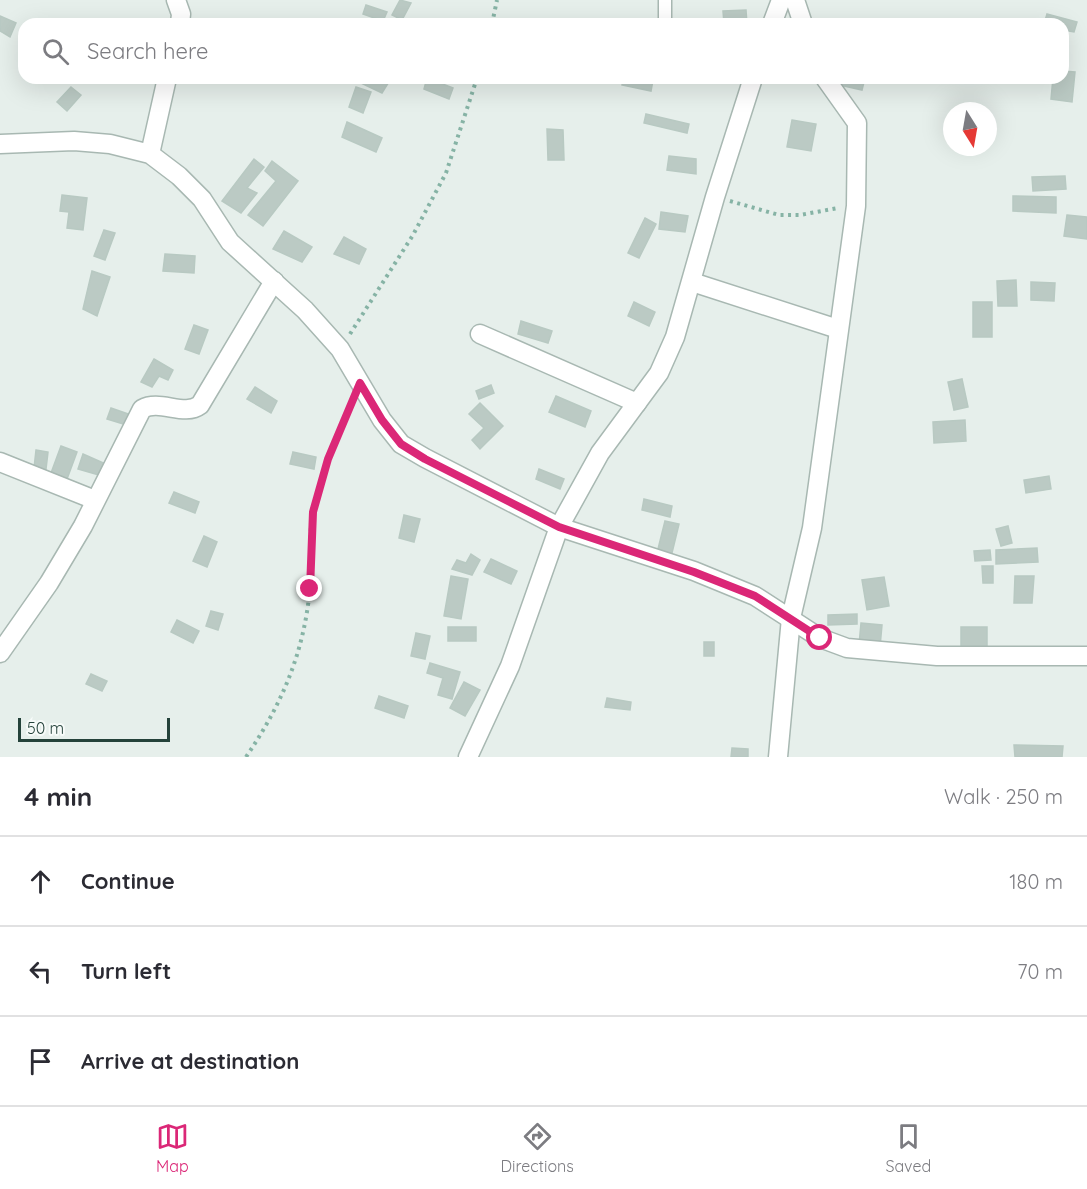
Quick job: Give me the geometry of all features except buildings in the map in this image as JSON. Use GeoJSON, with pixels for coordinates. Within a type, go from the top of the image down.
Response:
{"type":"FeatureCollection","features":[{"type":"Feature","properties":{"kind":"street"},"geometry":{"type":"LineString","coordinates":[[176,0],[181,18]]}},
{"type":"Feature","properties":{"kind":"street"},"geometry":{"type":"LineString","coordinates":[[774,18],[781,0]]}},
{"type":"Feature","properties":{"kind":"street"},"geometry":{"type":"LineString","coordinates":[[795,0],[801,18]]}},
{"type":"Feature","properties":{"kind":"street"},"geometry":{"type":"LineString","coordinates":[[150,154],[166,84]]}},
{"type":"Feature","properties":{"kind":"street"},"geometry":{"type":"LineString","coordinates":[[468,757],[510,666],[559,527],[600,453],[663,364],[675,337],[715,197],[751,84]]}},
{"type":"Feature","properties":{"kind":"street"},"geometry":{"type":"LineString","coordinates":[[778,757],[791,618],[812,528],[856,206],[857,123],[828,84]]}},
{"type":"Feature","properties":{"kind":"street"},"geometry":{"type":"LineString","coordinates":[[0,144],[92,142],[111,144],[150,154],[179,176],[202,199],[230,242],[305,310],[340,349],[382,420],[401,444],[425,459],[559,527],[694,572],[755,596],[820,638],[848,648],[885,653],[1087,656]]}},
{"type":"Feature","properties":{"kind":"street"},"geometry":{"type":"LineString","coordinates":[[0,653],[50,583],[96,500],[142,409],[151,406],[196,408],[207,398],[274,281]]}},
{"type":"Feature","properties":{"kind":"street"},"geometry":{"type":"LineString","coordinates":[[692,282],[838,329]]}},
{"type":"Feature","properties":{"kind":"street"},"geometry":{"type":"LineString","coordinates":[[480,334],[637,403]]}},
{"type":"Feature","properties":{"kind":"street"},"geometry":{"type":"LineString","coordinates":[[0,462],[96,500]]}},
{"type":"Feature","properties":{"kind":"lane"},"geometry":{"type":"LineString","coordinates":[[665,0],[665,18]]}},
{"type":"Feature","properties":{"kind":"path"},"geometry":{"type":"LineString","coordinates":[[493,18],[497,0]]}},
{"type":"Feature","properties":{"kind":"path"},"geometry":{"type":"LineString","coordinates":[[340,349],[413,235],[446,173],[475,84]]}},
{"type":"Feature","properties":{"kind":"path"},"geometry":{"type":"LineString","coordinates":[[715,197],[780,215],[800,215],[856,206]]}},
{"type":"Feature","properties":{"kind":"path"},"geometry":{"type":"LineString","coordinates":[[246,757],[286,690],[298,652],[310,589],[313,512],[328,459],[360,383]]}},
{"type":"Feature","properties":{"kind":"route"},"geometry":{"type":"LineString","coordinates":[[310,589],[313,512],[328,459],[360,383],[382,420],[401,444],[425,459],[559,527],[694,572],[755,596],[820,638]]}}]}
